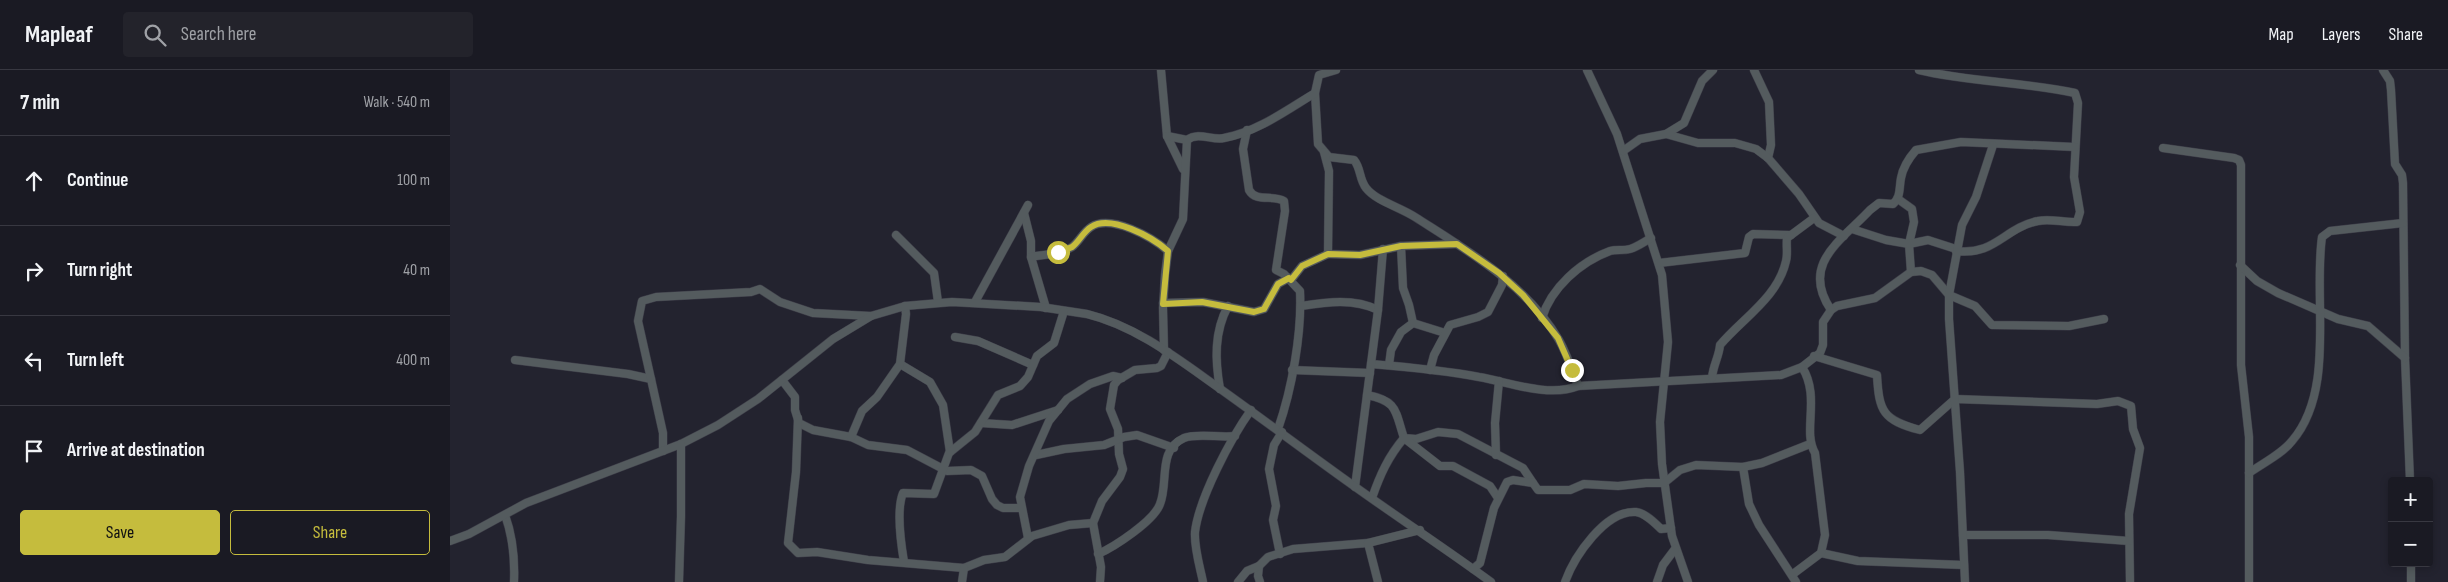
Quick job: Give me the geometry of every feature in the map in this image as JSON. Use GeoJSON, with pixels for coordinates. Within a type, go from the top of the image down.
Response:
{"type":"FeatureCollection","features":[{"type":"Feature","properties":{"kind":"street"},"geometry":{"type":"LineString","coordinates":[[1161,70],[1167,136],[1184,171]]}},
{"type":"Feature","properties":{"kind":"street"},"geometry":{"type":"LineString","coordinates":[[1336,70],[1319,75],[1315,93],[1318,144],[1330,156],[1354,160],[1359,165],[1366,188],[1377,196],[1400,207],[1503,276],[1523,295],[1558,338],[1568,357],[1578,386]]}},
{"type":"Feature","properties":{"kind":"street"},"geometry":{"type":"LineString","coordinates":[[1590,70],[1623,151],[1659,262],[1665,289],[1668,328],[1660,436],[1664,483],[1675,549],[1688,582]]}},
{"type":"Feature","properties":{"kind":"street"},"geometry":{"type":"LineString","coordinates":[[1623,151],[1640,139],[1666,134],[1684,124],[1702,81],[1713,70]]}},
{"type":"Feature","properties":{"kind":"street"},"geometry":{"type":"LineString","coordinates":[[1754,70],[1769,102],[1771,145],[1768,158]]}},
{"type":"Feature","properties":{"kind":"street"},"geometry":{"type":"LineString","coordinates":[[1852,230],[1886,240],[1909,244],[1928,240],[1971,253],[1986,249],[2019,228],[2039,221],[2077,222],[2080,212],[2074,177],[2078,103],[2075,93],[2029,84],[1937,74],[1919,70]]}},
{"type":"Feature","properties":{"kind":"street"},"geometry":{"type":"LineString","coordinates":[[2383,70],[2390,81],[2395,164],[2402,175],[2403,183],[2405,358],[2410,477]]}},
{"type":"Feature","properties":{"kind":"street"},"geometry":{"type":"LineString","coordinates":[[1167,136],[1187,140],[1196,136],[1220,139],[1247,130],[1277,116],[1315,93]]}},
{"type":"Feature","properties":{"kind":"street"},"geometry":{"type":"LineString","coordinates":[[1247,130],[1243,149],[1250,194],[1258,197],[1280,199],[1285,205],[1276,270],[1290,279],[1300,291],[1301,306],[1292,370],[1280,431],[1274,445],[1270,469],[1276,506],[1273,520],[1280,554]]}},
{"type":"Feature","properties":{"kind":"street"},"geometry":{"type":"LineString","coordinates":[[1666,134],[1698,143],[1748,145],[1768,158],[1799,194],[1814,218],[1826,228],[1844,236]]}},
{"type":"Feature","properties":{"kind":"street"},"geometry":{"type":"LineString","coordinates":[[1100,582],[1102,566],[1098,554],[1096,530],[1093,523],[1102,501],[1120,477],[1123,469],[1118,429],[1110,409],[1112,391],[1122,378],[1135,370],[1161,366],[1166,351],[1163,304],[1168,251],[1184,219],[1184,171],[1187,140]]}},
{"type":"Feature","properties":{"kind":"street"},"geometry":{"type":"LineString","coordinates":[[1830,310],[1821,294],[1821,267],[1827,254],[1878,203],[1894,204],[1898,199],[1901,176],[1906,162],[1916,150],[1961,142],[1992,145],[2075,147]]}},
{"type":"Feature","properties":{"kind":"street"},"geometry":{"type":"LineString","coordinates":[[1965,582],[1949,295],[1962,225],[1976,197],[1992,145]]}},
{"type":"Feature","properties":{"kind":"street"},"geometry":{"type":"LineString","coordinates":[[1322,148],[1329,171],[1328,254]]}},
{"type":"Feature","properties":{"kind":"street"},"geometry":{"type":"LineString","coordinates":[[2163,148],[2239,160],[2242,173],[2240,266],[2241,365],[2246,400],[2250,582]]}},
{"type":"Feature","properties":{"kind":"street"},"geometry":{"type":"LineString","coordinates":[[1898,199],[1912,209],[1914,222],[1909,244],[1911,272]]}},
{"type":"Feature","properties":{"kind":"street"},"geometry":{"type":"LineString","coordinates":[[975,302],[1028,206]]}},
{"type":"Feature","properties":{"kind":"street"},"geometry":{"type":"LineString","coordinates":[[1024,213],[1031,241],[1031,257],[1046,308]]}},
{"type":"Feature","properties":{"kind":"street"},"geometry":{"type":"LineString","coordinates":[[1712,378],[1713,366],[1720,355],[1720,345],[1765,301],[1783,271],[1787,259],[1787,238],[1814,218]]}},
{"type":"Feature","properties":{"kind":"street"},"geometry":{"type":"LineString","coordinates":[[1031,257],[1058,252],[1072,247],[1089,228],[1099,223],[1126,228],[1154,239],[1168,251]]}},
{"type":"Feature","properties":{"kind":"street"},"geometry":{"type":"LineString","coordinates":[[2249,473],[2291,444],[2304,424],[2313,402],[2318,378],[2320,248],[2325,233],[2403,223]]}},
{"type":"Feature","properties":{"kind":"street"},"geometry":{"type":"LineString","coordinates":[[1659,262],[1745,253],[1749,237],[1753,234],[1790,234]]}},
{"type":"Feature","properties":{"kind":"street"},"geometry":{"type":"LineString","coordinates":[[896,236],[934,273],[938,302]]}},
{"type":"Feature","properties":{"kind":"street"},"geometry":{"type":"LineString","coordinates":[[1542,318],[1547,301],[1553,293],[1570,276],[1590,261],[1611,251],[1629,249],[1651,238]]}},
{"type":"Feature","properties":{"kind":"street"},"geometry":{"type":"LineString","coordinates":[[1163,304],[1202,302],[1254,312],[1264,309],[1278,284],[1290,279],[1302,266],[1328,254],[1360,255],[1401,246],[1457,244]]}},
{"type":"Feature","properties":{"kind":"street"},"geometry":{"type":"LineString","coordinates":[[1401,246],[1403,288],[1413,323]]}},
{"type":"Feature","properties":{"kind":"street"},"geometry":{"type":"LineString","coordinates":[[1355,487],[1378,310],[1383,249]]}},
{"type":"Feature","properties":{"kind":"street"},"geometry":{"type":"LineString","coordinates":[[2240,266],[2257,281],[2338,319],[2368,326],[2405,358]]}},
{"type":"Feature","properties":{"kind":"street"},"geometry":{"type":"LineString","coordinates":[[1371,364],[1430,370],[1554,390],[1570,389],[1578,386],[1782,375],[1802,367],[1822,349],[1823,322],[1830,310],[1841,305],[1875,298],[1911,272],[1921,271],[1932,275],[1949,295],[1975,306],[1992,325],[2069,326],[2104,319]]}},
{"type":"Feature","properties":{"kind":"street"},"geometry":{"type":"LineString","coordinates":[[1430,370],[1434,355],[1444,333],[1450,325],[1478,318],[1488,312],[1502,285],[1503,276]]}},
{"type":"Feature","properties":{"kind":"street"},"geometry":{"type":"LineString","coordinates":[[663,451],[663,433],[638,321],[642,301],[656,297],[751,292],[760,289],[780,302],[813,313],[871,316]]}},
{"type":"Feature","properties":{"kind":"street"},"geometry":{"type":"LineString","coordinates":[[450,542],[469,534],[526,503],[680,444],[742,411],[833,340],[871,316],[905,306],[938,302],[975,302],[1046,308],[1101,317],[1130,331],[1166,351],[1251,410],[1355,487],[1420,530],[1491,582]]}},
{"type":"Feature","properties":{"kind":"street"},"geometry":{"type":"LineString","coordinates":[[1301,306],[1324,302],[1356,302],[1378,310]]}},
{"type":"Feature","properties":{"kind":"street"},"geometry":{"type":"LineString","coordinates":[[851,437],[862,411],[877,396],[900,364],[906,314],[905,306]]}},
{"type":"Feature","properties":{"kind":"street"},"geometry":{"type":"LineString","coordinates":[[1220,389],[1216,372],[1217,336],[1220,321],[1228,306]]}},
{"type":"Feature","properties":{"kind":"street"},"geometry":{"type":"LineString","coordinates":[[904,562],[901,546],[900,502],[903,493],[934,494],[942,468],[950,452],[975,432],[998,395],[1020,386],[1028,377],[1037,356],[1054,344],[1064,311]]}},
{"type":"Feature","properties":{"kind":"street"},"geometry":{"type":"LineString","coordinates":[[1413,323],[1444,333]]}},
{"type":"Feature","properties":{"kind":"street"},"geometry":{"type":"LineString","coordinates":[[1389,365],[1391,350],[1400,332],[1413,323]]}},
{"type":"Feature","properties":{"kind":"street"},"geometry":{"type":"LineString","coordinates":[[955,337],[978,341],[1034,364]]}},
{"type":"Feature","properties":{"kind":"street"},"geometry":{"type":"LineString","coordinates":[[1814,356],[1877,375],[1880,404],[1891,418],[1910,429],[1920,430],[1955,399],[2097,404],[2118,401],[2131,406],[2133,429],[2140,448],[2129,514],[2130,582]]}},
{"type":"Feature","properties":{"kind":"street"},"geometry":{"type":"LineString","coordinates":[[515,360],[628,374],[651,380]]}},
{"type":"Feature","properties":{"kind":"street"},"geometry":{"type":"LineString","coordinates":[[900,364],[930,382],[943,405],[950,452]]}},
{"type":"Feature","properties":{"kind":"street"},"geometry":{"type":"LineString","coordinates":[[1744,467],[1749,504],[1759,525],[1795,578],[1821,553],[1825,535],[1815,453],[1810,444],[1812,426],[1811,384],[1802,367]]}},
{"type":"Feature","properties":{"kind":"street"},"geometry":{"type":"LineString","coordinates":[[1292,370],[1370,373]]}},
{"type":"Feature","properties":{"kind":"street"},"geometry":{"type":"LineString","coordinates":[[1028,538],[1020,497],[1024,480],[1036,455],[1048,421],[1067,399],[1090,384],[1113,376],[1122,378]]}},
{"type":"Feature","properties":{"kind":"street"},"geometry":{"type":"LineString","coordinates":[[782,380],[795,397],[799,423],[812,430],[851,437],[868,445],[907,450],[947,471],[972,470],[982,476],[992,499],[997,505],[1003,508],[1021,508]]}},
{"type":"Feature","properties":{"kind":"street"},"geometry":{"type":"LineString","coordinates":[[1496,455],[1495,424],[1499,381]]}},
{"type":"Feature","properties":{"kind":"street"},"geometry":{"type":"LineString","coordinates":[[1367,395],[1380,397],[1393,406],[1404,438],[1440,466],[1459,468],[1477,481],[1490,486],[1498,498]]}},
{"type":"Feature","properties":{"kind":"street"},"geometry":{"type":"LineString","coordinates":[[981,424],[1012,425],[1058,410]]}},
{"type":"Feature","properties":{"kind":"street"},"geometry":{"type":"LineString","coordinates":[[1203,582],[1195,534],[1200,511],[1234,436],[1251,410]]}},
{"type":"Feature","properties":{"kind":"street"},"geometry":{"type":"LineString","coordinates":[[798,418],[796,472],[788,543],[798,553],[817,552],[868,560],[964,568],[984,560],[1005,557],[1028,538],[1069,525],[1093,523]]}},
{"type":"Feature","properties":{"kind":"street"},"geometry":{"type":"LineString","coordinates":[[1404,438],[1416,439],[1438,432],[1458,434],[1523,468],[1538,490],[1548,491],[1570,490],[1584,484],[1618,486],[1664,483],[1680,470],[1696,465],[1744,467],[1770,460],[1810,444]]}},
{"type":"Feature","properties":{"kind":"street"},"geometry":{"type":"LineString","coordinates":[[1036,455],[1104,445],[1137,435],[1174,448]]}},
{"type":"Feature","properties":{"kind":"street"},"geometry":{"type":"LineString","coordinates":[[1098,554],[1112,548],[1154,516],[1160,504],[1167,455],[1184,438],[1234,436]]}},
{"type":"Feature","properties":{"kind":"street"},"geometry":{"type":"LineString","coordinates":[[1372,498],[1391,454],[1404,438]]}},
{"type":"Feature","properties":{"kind":"street"},"geometry":{"type":"LineString","coordinates":[[679,582],[682,508],[680,444]]}},
{"type":"Feature","properties":{"kind":"street"},"geometry":{"type":"LineString","coordinates":[[1474,569],[1480,563],[1498,498],[1507,482],[1513,480],[1533,483]]}},
{"type":"Feature","properties":{"kind":"street"},"geometry":{"type":"LineString","coordinates":[[1565,582],[1579,552],[1613,518],[1636,512],[1651,520],[1661,529],[1671,528]]}},
{"type":"Feature","properties":{"kind":"street"},"geometry":{"type":"LineString","coordinates":[[505,515],[511,532],[515,560],[514,582]]}},
{"type":"Feature","properties":{"kind":"street"},"geometry":{"type":"LineString","coordinates":[[1238,582],[1247,571],[1259,566],[1268,557],[1293,549],[1368,543],[1420,530]]}},
{"type":"Feature","properties":{"kind":"street"},"geometry":{"type":"LineString","coordinates":[[1963,535],[2048,535],[2128,541]]}},
{"type":"Feature","properties":{"kind":"street"},"geometry":{"type":"LineString","coordinates":[[1368,543],[1378,582]]}},
{"type":"Feature","properties":{"kind":"street"},"geometry":{"type":"LineString","coordinates":[[1658,582],[1663,565],[1675,549]]}},
{"type":"Feature","properties":{"kind":"street"},"geometry":{"type":"LineString","coordinates":[[1821,553],[1858,561],[1964,566]]}},
{"type":"Feature","properties":{"kind":"street"},"geometry":{"type":"LineString","coordinates":[[1259,566],[1258,576],[1260,582]]}},
{"type":"Feature","properties":{"kind":"street"},"geometry":{"type":"LineString","coordinates":[[2411,567],[2411,582]]}},
{"type":"Feature","properties":{"kind":"street"},"geometry":{"type":"LineString","coordinates":[[962,582],[964,568]]}},
{"type":"Feature","properties":{"kind":"route"},"geometry":{"type":"LineString","coordinates":[[1058,252],[1072,247],[1089,228],[1099,223],[1126,228],[1154,239],[1168,251],[1163,287],[1163,304],[1202,302],[1254,312],[1264,309],[1278,284],[1285,282],[1289,278],[1291,280],[1302,266],[1328,254],[1360,255],[1401,246],[1457,244],[1499,273],[1523,295],[1558,338],[1568,357],[1572,370]]}}]}
